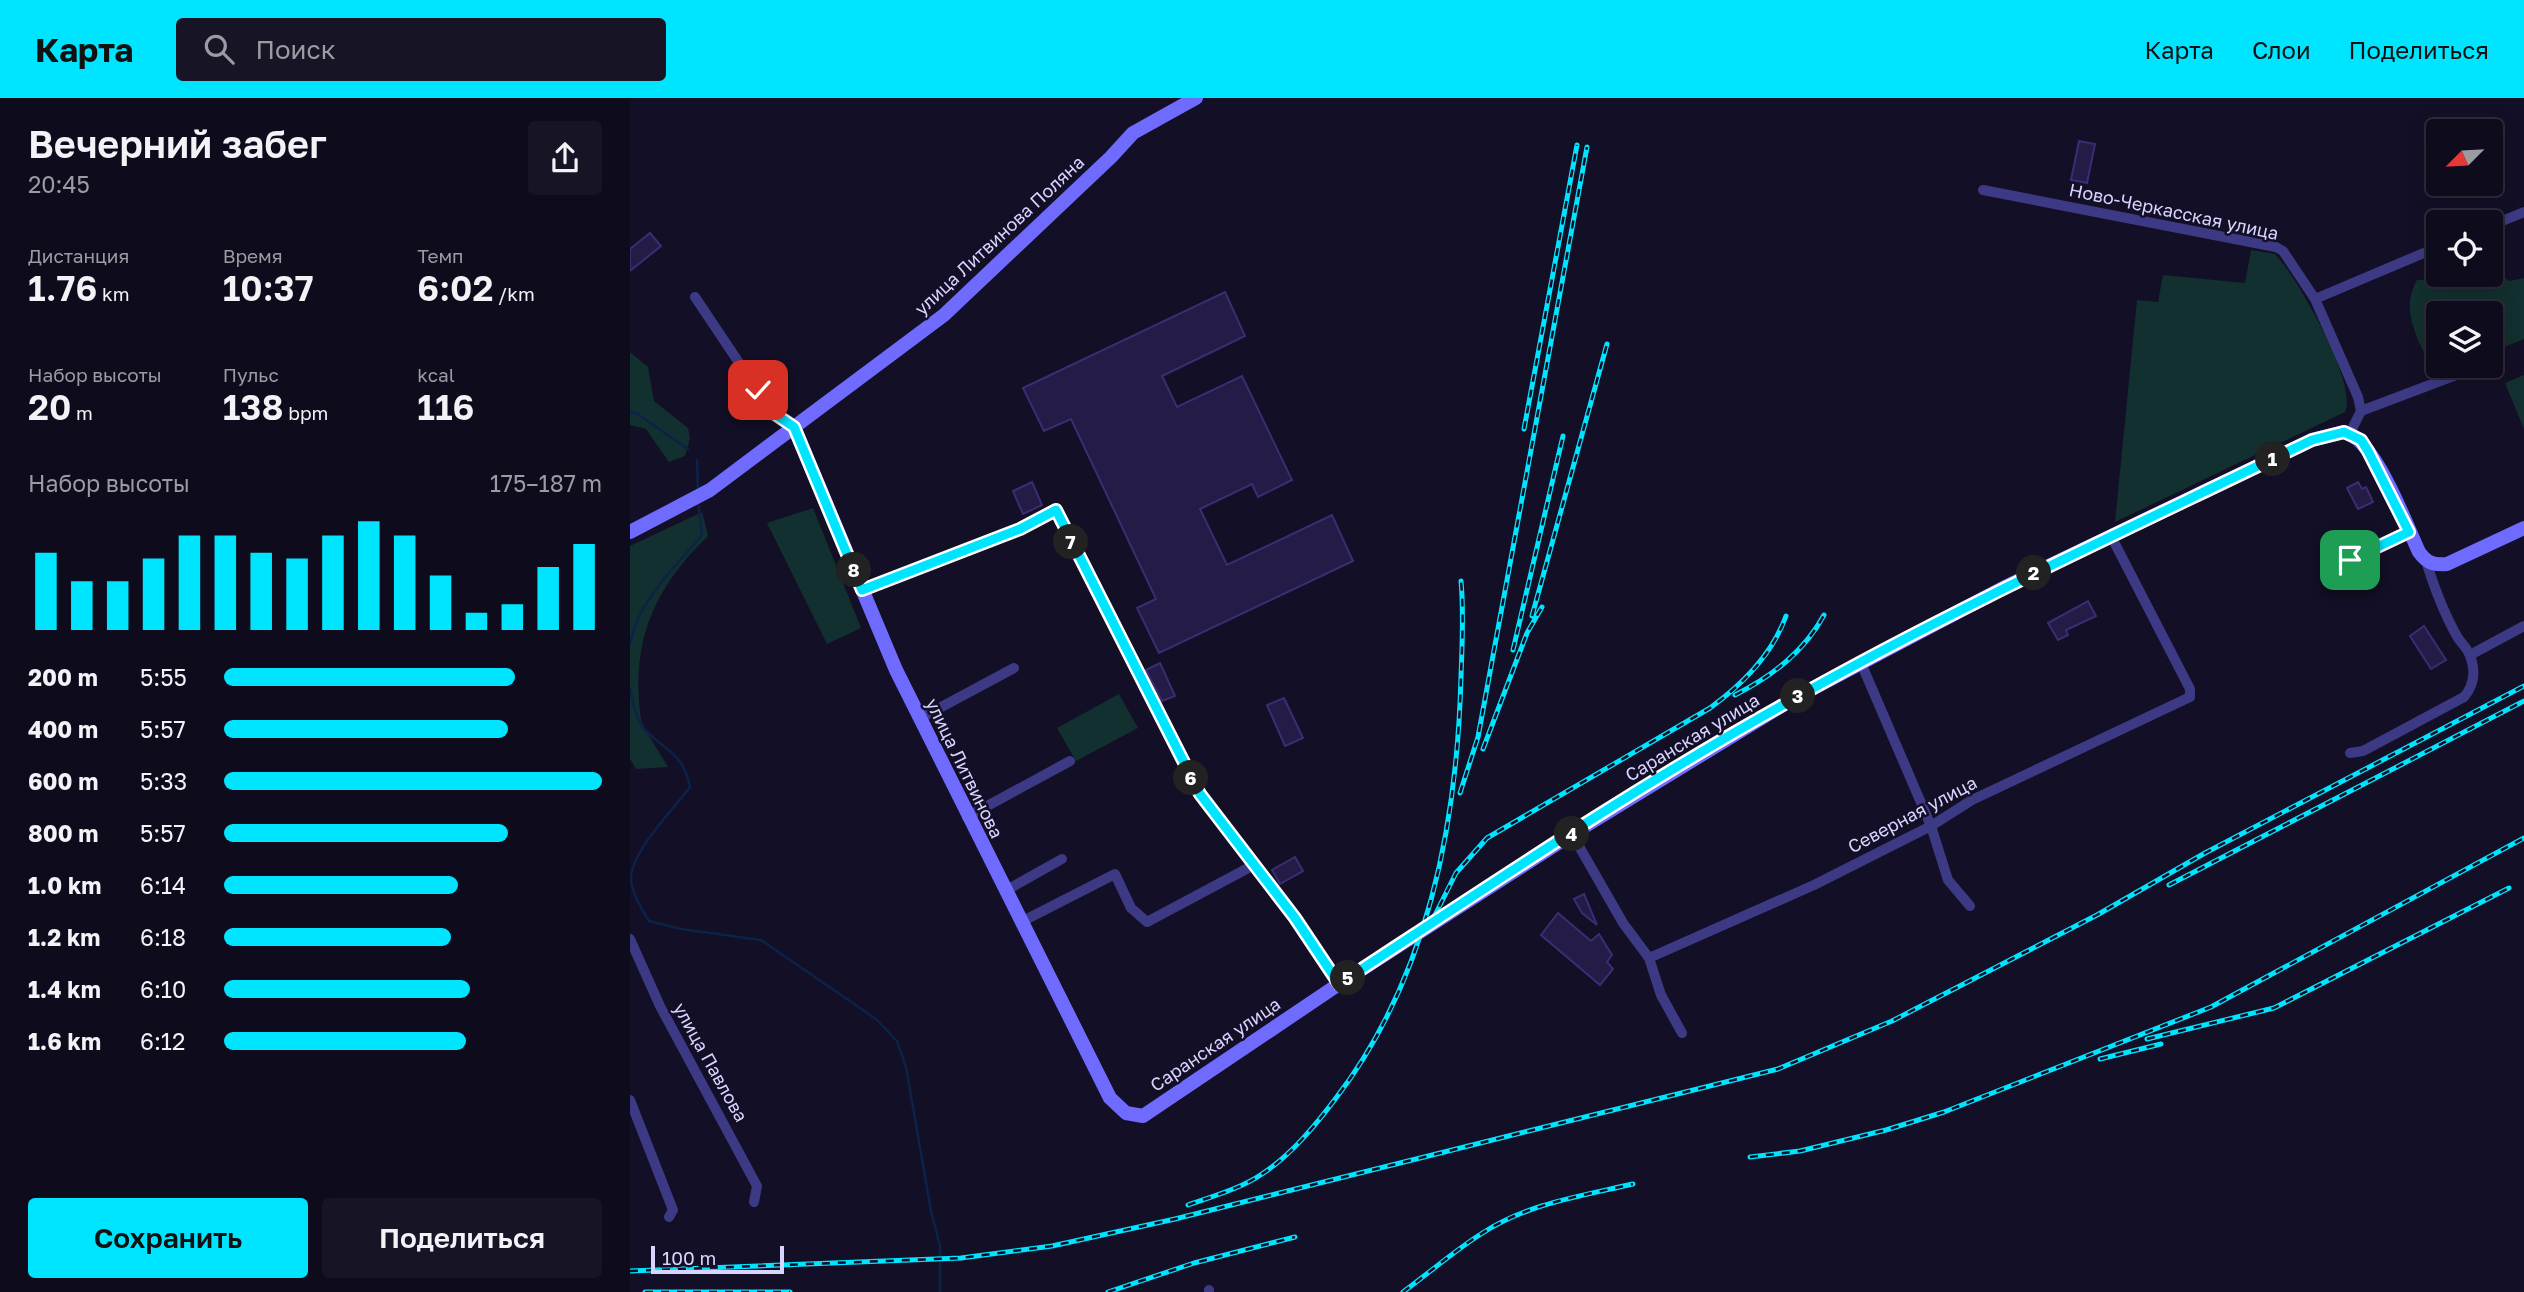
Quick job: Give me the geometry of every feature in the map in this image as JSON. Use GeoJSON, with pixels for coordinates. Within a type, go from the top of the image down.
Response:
{"type":"FeatureCollection","features":[{"type":"Feature","properties":{"kind":"main road","name":"улица Литвинова Поляна"},"geometry":{"type":"LineString","coordinates":[[630,532],[701,495],[944,315],[1133,133],[1196,98]]}},
{"type":"Feature","properties":{"kind":"main road","name":"улица Литвинова"},"geometry":{"type":"LineString","coordinates":[[794,427],[919,719],[1110,1098],[1126,1113]]}},
{"type":"Feature","properties":{"kind":"main road","name":"Саранская улица"},"geometry":{"type":"LineString","coordinates":[[1126,1113],[1143,1116],[1339,984],[1572,834],[1737,732],[1861,663],[2007,586],[2312,440],[2333,433],[2350,433]]}},
{"type":"Feature","properties":{"kind":"main road"},"geometry":{"type":"LineString","coordinates":[[2350,433],[2361,440],[2378,465],[2409,532],[2426,561],[2435,565],[2447,564],[2524,528]]}},
{"type":"Feature","properties":{"kind":"street","name":"Ново-Черкасская улица"},"geometry":{"type":"LineString","coordinates":[[1983,190],[2276,247],[2292,262],[2315,299],[2358,397],[2361,411]]}},
{"type":"Feature","properties":{"kind":"street"},"geometry":{"type":"LineString","coordinates":[[2503,221],[2524,212]]}},
{"type":"Feature","properties":{"kind":"street"},"geometry":{"type":"LineString","coordinates":[[2315,299],[2426,252]]}},
{"type":"Feature","properties":{"kind":"street"},"geometry":{"type":"LineString","coordinates":[[695,297],[772,412],[794,427]]}},
{"type":"Feature","properties":{"kind":"street"},"geometry":{"type":"LineString","coordinates":[[2350,433],[2361,411],[2448,378]]}},
{"type":"Feature","properties":{"kind":"street"},"geometry":{"type":"LineString","coordinates":[[862,590],[1020,529],[1056,510],[1200,794],[1252,866],[1295,918],[1339,984]]}},
{"type":"Feature","properties":{"kind":"street"},"geometry":{"type":"LineString","coordinates":[[2350,560],[2409,532]]}},
{"type":"Feature","properties":{"kind":"street","name":"Северная улица"},"geometry":{"type":"LineString","coordinates":[[1649,958],[1814,885],[1931,826],[1972,800],[2190,697],[2190,689],[2111,536]]}},
{"type":"Feature","properties":{"kind":"street"},"geometry":{"type":"LineString","coordinates":[[2350,753],[2363,751],[2464,697],[2471,688],[2474,677],[2470,655],[2441,602],[2426,561]]}},
{"type":"Feature","properties":{"kind":"street"},"geometry":{"type":"LineString","coordinates":[[2470,655],[2524,626]]}},
{"type":"Feature","properties":{"kind":"street"},"geometry":{"type":"LineString","coordinates":[[1861,663],[1931,826],[1948,880],[1970,906]]}},
{"type":"Feature","properties":{"kind":"street"},"geometry":{"type":"LineString","coordinates":[[919,719],[1013,668]]}},
{"type":"Feature","properties":{"kind":"street"},"geometry":{"type":"LineString","coordinates":[[967,817],[1070,761]]}},
{"type":"Feature","properties":{"kind":"street"},"geometry":{"type":"LineString","coordinates":[[1572,834],[1623,923],[1649,958],[1661,995],[1682,1033]]}},
{"type":"Feature","properties":{"kind":"street"},"geometry":{"type":"LineString","coordinates":[[1005,891],[1062,859]]}},
{"type":"Feature","properties":{"kind":"street"},"geometry":{"type":"LineString","coordinates":[[1021,922],[1115,874],[1131,908],[1147,922],[1252,866]]}},
{"type":"Feature","properties":{"kind":"street","name":"улица Павлова"},"geometry":{"type":"LineString","coordinates":[[630,939],[660,1006],[757,1186],[754,1202]]}},
{"type":"Feature","properties":{"kind":"street"},"geometry":{"type":"LineString","coordinates":[[630,1100],[673,1210],[669,1217]]}},
{"type":"Feature","properties":{"kind":"green space"},"geometry":{"type":"Polygon","coordinates":[[[2251,250],[2275,254],[2310,306],[2343,378],[2347,398],[2345,412],[2115,522],[2137,300],[2158,302],[2163,275],[2245,283],[2251,250]]]}},
{"type":"Feature","properties":{"kind":"green space"},"geometry":{"type":"Polygon","coordinates":[[[2503,276],[2509,281],[2524,278],[2524,339],[2503,348],[2503,301],[2426,301],[2426,356],[2410,311],[2412,290],[2417,280],[2426,279],[2426,287],[2503,287],[2503,276]]]}},
{"type":"Feature","properties":{"kind":"green space"},"geometry":{"type":"Polygon","coordinates":[[[630,352],[648,367],[654,401],[688,428],[690,438],[685,456],[669,462],[646,429],[630,425],[630,352]]]}},
{"type":"Feature","properties":{"kind":"green space"},"geometry":{"type":"Polygon","coordinates":[[[2524,375],[2524,429],[2505,383],[2524,375]]]}},
{"type":"Feature","properties":{"kind":"green space"},"geometry":{"type":"Polygon","coordinates":[[[813,508],[861,628],[827,644],[767,523],[813,508]]]}},
{"type":"Feature","properties":{"kind":"green space"},"geometry":{"type":"Polygon","coordinates":[[[702,512],[708,536],[673,576],[660,597],[643,641],[639,666],[641,720],[668,767],[636,769],[630,759],[630,546],[702,512]]]}},
{"type":"Feature","properties":{"kind":"green space"},"geometry":{"type":"Polygon","coordinates":[[[1119,694],[1138,728],[1076,761],[1057,728],[1119,694]]]}},
{"type":"Feature","properties":{"kind":"building"},"geometry":{"type":"Polygon","coordinates":[[[2079,141],[2095,144],[2087,183],[2071,180],[2079,141]]]}},
{"type":"Feature","properties":{"kind":"building"},"geometry":{"type":"Polygon","coordinates":[[[650,233],[661,246],[630,271],[630,249],[650,233]]]}},
{"type":"Feature","properties":{"kind":"building"},"geometry":{"type":"Polygon","coordinates":[[[1225,292],[1245,336],[1162,376],[1177,407],[1242,376],[1292,480],[1258,497],[1252,484],[1200,509],[1227,565],[1332,515],[1353,561],[1159,653],[1137,608],[1156,599],[1071,419],[1044,431],[1023,388],[1225,292]]]}},
{"type":"Feature","properties":{"kind":"building"},"geometry":{"type":"Polygon","coordinates":[[[1032,482],[1042,505],[1023,514],[1013,491],[1032,482]]]}},
{"type":"Feature","properties":{"kind":"building"},"geometry":{"type":"Polygon","coordinates":[[[2358,482],[2362,489],[2366,487],[2373,502],[2358,509],[2347,488],[2358,482]]]}},
{"type":"Feature","properties":{"kind":"building"},"geometry":{"type":"Polygon","coordinates":[[[2088,601],[2096,616],[2066,630],[2068,635],[2058,640],[2048,623],[2088,601]]]}},
{"type":"Feature","properties":{"kind":"building"},"geometry":{"type":"Polygon","coordinates":[[[2424,626],[2446,660],[2431,669],[2410,636],[2424,626]]]}},
{"type":"Feature","properties":{"kind":"building"},"geometry":{"type":"Polygon","coordinates":[[[1160,663],[1175,696],[1162,701],[1146,670],[1160,663]]]}},
{"type":"Feature","properties":{"kind":"building"},"geometry":{"type":"Polygon","coordinates":[[[1284,698],[1303,738],[1285,746],[1267,705],[1284,698]]]}},
{"type":"Feature","properties":{"kind":"building"},"geometry":{"type":"Polygon","coordinates":[[[1295,857],[1303,871],[1280,884],[1272,870],[1295,857]]]}},
{"type":"Feature","properties":{"kind":"building"},"geometry":{"type":"Polygon","coordinates":[[[1584,894],[1597,925],[1582,913],[1574,899],[1584,894]]]}},
{"type":"Feature","properties":{"kind":"building"},"geometry":{"type":"Polygon","coordinates":[[[1558,913],[1591,941],[1599,934],[1612,955],[1607,962],[1613,969],[1600,985],[1541,935],[1558,913]]]}},
{"type":"Feature","properties":{"kind":"waterway"},"geometry":{"type":"LineString","coordinates":[[630,413],[636,413],[688,449]]}},
{"type":"Feature","properties":{"kind":"waterway"},"geometry":{"type":"LineString","coordinates":[[697,460],[698,492]]}},
{"type":"Feature","properties":{"kind":"waterway"},"geometry":{"type":"LineString","coordinates":[[630,644],[649,599],[702,535],[698,502]]}},
{"type":"Feature","properties":{"kind":"waterway"},"geometry":{"type":"LineString","coordinates":[[630,688],[635,711],[643,727],[679,760],[690,787],[654,831],[638,857],[631,880],[640,906],[649,921],[681,929],[761,940],[876,1019],[897,1041],[906,1067],[931,1211],[940,1246],[940,1292]]}},
{"type":"Feature","properties":{"kind":"railway"},"geometry":{"type":"LineString","coordinates":[[1524,429],[1577,145]]}},
{"type":"Feature","properties":{"kind":"railway"},"geometry":{"type":"LineString","coordinates":[[1460,793],[1478,737],[1587,147]]}},
{"type":"Feature","properties":{"kind":"railway"},"geometry":{"type":"LineString","coordinates":[[1532,616],[1607,344]]}},
{"type":"Feature","properties":{"kind":"railway"},"geometry":{"type":"LineString","coordinates":[[1513,650],[1563,436]]}},
{"type":"Feature","properties":{"kind":"railway"},"geometry":{"type":"LineString","coordinates":[[1188,1205],[1245,1184],[1293,1149],[1336,1098],[1368,1052],[1394,1002],[1415,951],[1432,898],[1453,788],[1458,733],[1461,581]]}},
{"type":"Feature","properties":{"kind":"railway"},"geometry":{"type":"LineString","coordinates":[[1483,749],[1527,633],[1542,607]]}},
{"type":"Feature","properties":{"kind":"railway"},"geometry":{"type":"LineString","coordinates":[[1735,695],[1786,662],[1807,640],[1824,615]]}},
{"type":"Feature","properties":{"kind":"railway"},"geometry":{"type":"LineString","coordinates":[[1432,921],[1456,873],[1487,838],[1710,708],[1734,689],[1765,656],[1786,616]]}},
{"type":"Feature","properties":{"kind":"railway"},"geometry":{"type":"LineString","coordinates":[[630,1271],[961,1258],[1052,1246],[1175,1219],[1778,1069],[1892,1021],[2097,915],[2205,853],[2524,686]]}},
{"type":"Feature","properties":{"kind":"railway"},"geometry":{"type":"LineString","coordinates":[[2169,885],[2524,701]]}},
{"type":"Feature","properties":{"kind":"railway"},"geometry":{"type":"LineString","coordinates":[[1750,1157],[1800,1151],[1886,1130],[1944,1112],[2211,1007],[2524,838]]}},
{"type":"Feature","properties":{"kind":"railway"},"geometry":{"type":"LineString","coordinates":[[2147,1039],[2274,1008],[2509,888]]}},
{"type":"Feature","properties":{"kind":"railway"},"geometry":{"type":"LineString","coordinates":[[2100,1059],[2161,1044]]}},
{"type":"Feature","properties":{"kind":"railway"},"geometry":{"type":"LineString","coordinates":[[1403,1292],[1471,1241],[1516,1215],[1554,1202],[1633,1184]]}},
{"type":"Feature","properties":{"kind":"railway"},"geometry":{"type":"LineString","coordinates":[[1108,1292],[1194,1263],[1295,1237]]}},
{"type":"Feature","properties":{"kind":"railway"},"geometry":{"type":"LineString","coordinates":[[645,1292],[790,1292]]}},
{"type":"Feature","properties":{"kind":"route"},"geometry":{"type":"LineString","coordinates":[[758,390],[772,412],[794,427],[862,590],[1020,529],[1056,510],[1200,794],[1252,866],[1295,918],[1331,968],[1339,984],[1572,834],[1791,700],[2007,586],[2312,440],[2323,435],[2344,432],[2361,440],[2378,465],[2409,532],[2350,560]]}}]}
